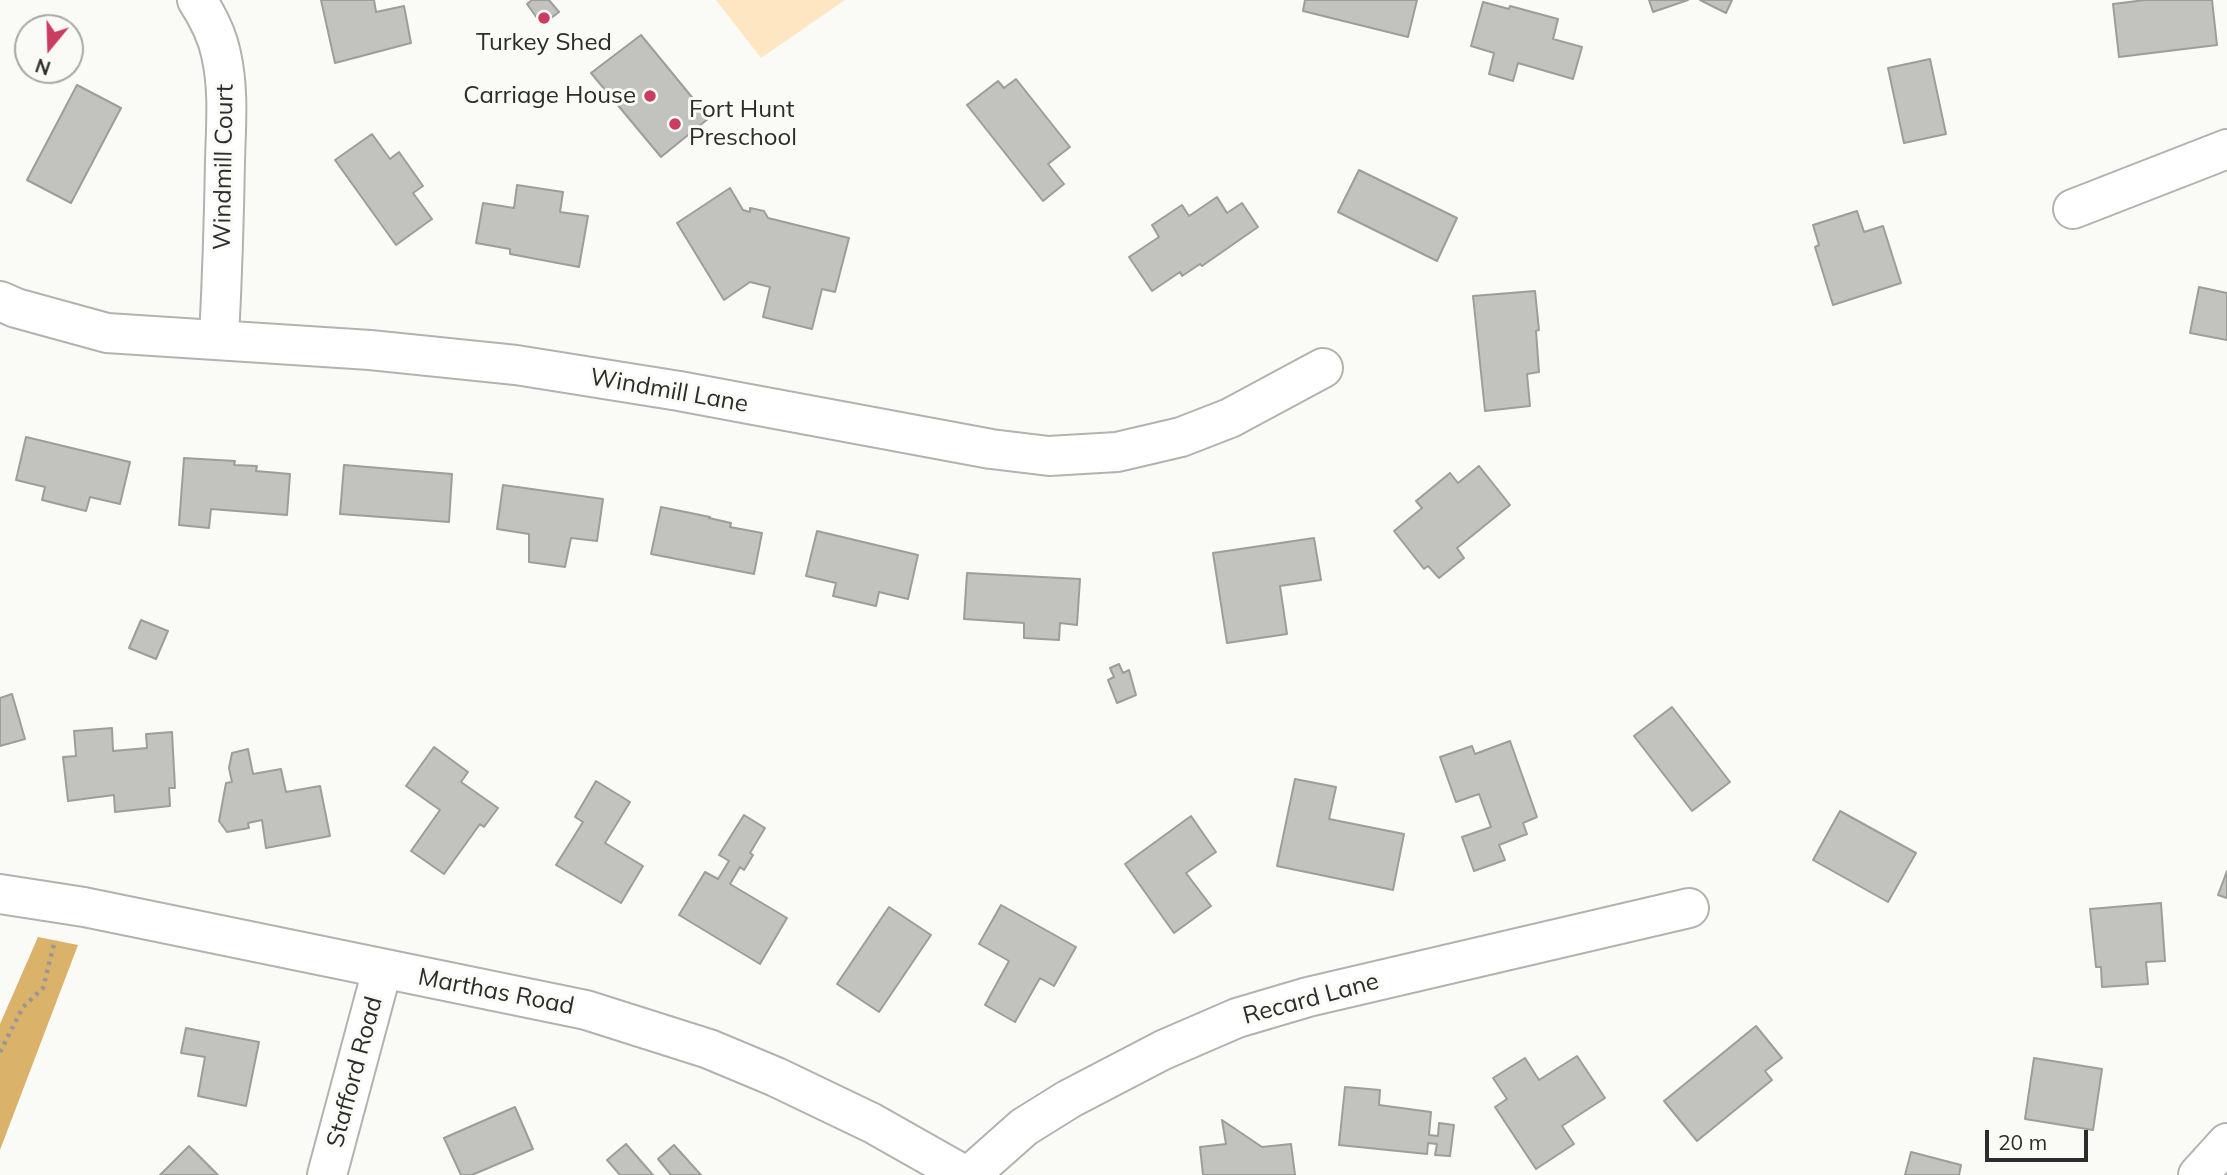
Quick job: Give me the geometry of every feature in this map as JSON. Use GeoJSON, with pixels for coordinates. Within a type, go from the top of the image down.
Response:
{"type":"FeatureCollection","features":[{"type":"Feature","properties":{"kind":"street","name":"Windmill Court"},"geometry":{"type":"LineString","coordinates":[[197,0],[211,22],[225,73],[224,223],[219,339]]}},
{"type":"Feature","properties":{"kind":"street"},"geometry":{"type":"LineString","coordinates":[[2073,209],[2227,149]]}},
{"type":"Feature","properties":{"kind":"street","name":"Windmill Lane"},"geometry":{"type":"LineString","coordinates":[[0,301],[16,308],[107,333],[370,349],[516,365],[679,391],[991,449],[1049,456],[1117,452],[1181,437],[1230,418],[1323,368]]}},
{"type":"Feature","properties":{"kind":"street","name":"Marthas Road"},"geometry":{"type":"LineString","coordinates":[[0,894],[84,907],[586,1010],[709,1049],[776,1077],[872,1123],[964,1175]]}},
{"type":"Feature","properties":{"kind":"street","name":"Recard Lane"},"geometry":{"type":"LineString","coordinates":[[970,1175],[1024,1127],[1069,1099],[1163,1050],[1237,1018],[1308,997],[1689,908]]}},
{"type":"Feature","properties":{"kind":"street","name":"Stafford Road"},"geometry":{"type":"LineString","coordinates":[[327,1175],[382,970]]}},
{"type":"Feature","properties":{"kind":"street"},"geometry":{"type":"LineString","coordinates":[[2199,1175],[2227,1143]]}},
{"type":"Feature","properties":{"kind":"path"},"geometry":{"type":"LineString","coordinates":[[0,1052],[23,1007],[43,988],[54,941]]}},
{"type":"Feature","properties":{"kind":"shaded area"},"geometry":{"type":"Polygon","coordinates":[[[716,0],[845,0],[761,58],[716,0]]]}},
{"type":"Feature","properties":{"kind":"shaded area"},"geometry":{"type":"Polygon","coordinates":[[[38,937],[78,945],[0,1150],[0,1024],[38,937]]]}},
{"type":"Feature","properties":{"kind":"building"},"geometry":{"type":"Polygon","coordinates":[[[321,0],[374,0],[376,12],[404,6],[411,43],[335,63],[321,0]]]}},
{"type":"Feature","properties":{"kind":"building","name":"Turkey Shed"},"geometry":{"type":"Polygon","coordinates":[[[532,0],[549,0],[559,12],[542,25],[527,4],[532,0]]]}},
{"type":"Feature","properties":{"kind":"building"},"geometry":{"type":"Polygon","coordinates":[[[1305,0],[1417,0],[1408,37],[1303,11],[1305,0]]]}},
{"type":"Feature","properties":{"kind":"building"},"geometry":{"type":"Polygon","coordinates":[[[1649,0],[1688,0],[1653,12],[1649,0]]]}},
{"type":"Feature","properties":{"kind":"building"},"geometry":{"type":"Polygon","coordinates":[[[1700,0],[1732,0],[1726,13],[1700,0]]]}},
{"type":"Feature","properties":{"kind":"building"},"geometry":{"type":"Polygon","coordinates":[[[2145,0],[2212,0],[2217,45],[2119,57],[2113,4],[2145,0]]]}},
{"type":"Feature","properties":{"kind":"building"},"geometry":{"type":"Polygon","coordinates":[[[1483,2],[1558,19],[1553,39],[1582,47],[1573,79],[1518,63],[1513,81],[1489,74],[1494,53],[1471,46],[1483,2]]]}},
{"type":"Feature","properties":{"kind":"building","name":"Carriage House"},"geometry":{"type":"Polygon","coordinates":[[[641,35],[709,118],[661,157],[591,73],[641,35]]]}},
{"type":"Feature","properties":{"kind":"building"},"geometry":{"type":"Polygon","coordinates":[[[1930,59],[1946,134],[1904,143],[1888,68],[1930,59]]]}},
{"type":"Feature","properties":{"kind":"building"},"geometry":{"type":"Polygon","coordinates":[[[1016,79],[1070,147],[1048,164],[1064,184],[1043,201],[967,105],[998,81],[1004,88],[1016,79]]]}},
{"type":"Feature","properties":{"kind":"building"},"geometry":{"type":"Polygon","coordinates":[[[77,85],[121,108],[71,203],[27,180],[77,85]]]}},
{"type":"Feature","properties":{"kind":"building"},"geometry":{"type":"Polygon","coordinates":[[[372,134],[390,159],[399,152],[423,186],[413,193],[432,219],[396,245],[335,160],[372,134]]]}},
{"type":"Feature","properties":{"kind":"building"},"geometry":{"type":"Polygon","coordinates":[[[1359,170],[1457,218],[1437,261],[1338,212],[1359,170]]]}},
{"type":"Feature","properties":{"kind":"building"},"geometry":{"type":"Polygon","coordinates":[[[517,185],[563,192],[560,212],[588,216],[579,267],[510,254],[510,249],[476,243],[483,203],[514,208],[517,185]]]}},
{"type":"Feature","properties":{"kind":"building"},"geometry":{"type":"Polygon","coordinates":[[[730,188],[743,210],[750,212],[750,208],[764,211],[768,218],[849,238],[835,292],[822,289],[812,329],[763,317],[770,287],[750,282],[724,300],[677,223],[730,188]]]}},
{"type":"Feature","properties":{"kind":"building"},"geometry":{"type":"Polygon","coordinates":[[[1217,197],[1227,213],[1242,203],[1258,227],[1202,266],[1200,264],[1182,276],[1180,272],[1152,291],[1129,257],[1159,237],[1152,225],[1182,205],[1189,216],[1217,197]]]}},
{"type":"Feature","properties":{"kind":"building"},"geometry":{"type":"Polygon","coordinates":[[[1857,211],[1864,232],[1883,226],[1901,283],[1833,305],[1815,247],[1819,245],[1813,225],[1857,211]]]}},
{"type":"Feature","properties":{"kind":"building"},"geometry":{"type":"Polygon","coordinates":[[[2199,287],[2227,293],[2227,340],[2190,333],[2199,287]]]}},
{"type":"Feature","properties":{"kind":"building"},"geometry":{"type":"Polygon","coordinates":[[[1535,291],[1539,372],[1527,374],[1530,406],[1485,411],[1473,296],[1535,291]]]}},
{"type":"Feature","properties":{"kind":"building"},"geometry":{"type":"Polygon","coordinates":[[[26,437],[130,462],[120,504],[90,497],[86,511],[42,500],[45,487],[16,480],[26,437]]]}},
{"type":"Feature","properties":{"kind":"building"},"geometry":{"type":"Polygon","coordinates":[[[184,458],[235,461],[234,465],[257,466],[256,471],[290,474],[287,515],[211,509],[209,528],[179,525],[184,458]]]}},
{"type":"Feature","properties":{"kind":"building"},"geometry":{"type":"Polygon","coordinates":[[[344,465],[452,474],[449,522],[340,514],[344,465]]]}},
{"type":"Feature","properties":{"kind":"building"},"geometry":{"type":"Polygon","coordinates":[[[1479,466],[1510,505],[1457,548],[1464,558],[1439,578],[1428,566],[1424,569],[1394,531],[1422,508],[1416,501],[1450,473],[1458,483],[1479,466]]]}},
{"type":"Feature","properties":{"kind":"building"},"geometry":{"type":"Polygon","coordinates":[[[503,485],[603,499],[597,541],[571,538],[565,567],[529,562],[529,534],[497,529],[503,485]]]}},
{"type":"Feature","properties":{"kind":"building"},"geometry":{"type":"Polygon","coordinates":[[[661,507],[710,517],[731,523],[730,527],[762,533],[754,574],[651,554],[661,507]]]}},
{"type":"Feature","properties":{"kind":"building"},"geometry":{"type":"Polygon","coordinates":[[[817,531],[918,555],[908,599],[879,592],[876,606],[833,596],[836,583],[806,576],[817,531]]]}},
{"type":"Feature","properties":{"kind":"building"},"geometry":{"type":"Polygon","coordinates":[[[1314,538],[1321,580],[1280,586],[1287,634],[1227,643],[1213,553],[1314,538]]]}},
{"type":"Feature","properties":{"kind":"building"},"geometry":{"type":"Polygon","coordinates":[[[967,573],[1080,579],[1077,625],[1060,623],[1059,640],[1024,638],[1024,623],[964,619],[967,573]]]}},
{"type":"Feature","properties":{"kind":"building"},"geometry":{"type":"Polygon","coordinates":[[[141,620],[168,631],[156,659],[129,648],[141,620]]]}},
{"type":"Feature","properties":{"kind":"building"},"geometry":{"type":"Polygon","coordinates":[[[1119,664],[1123,673],[1129,670],[1136,695],[1117,703],[1108,680],[1114,677],[1110,668],[1119,664]]]}},
{"type":"Feature","properties":{"kind":"building"},"geometry":{"type":"Polygon","coordinates":[[[12,694],[25,739],[0,746],[0,698],[12,694]]]}},
{"type":"Feature","properties":{"kind":"building"},"geometry":{"type":"Polygon","coordinates":[[[1672,707],[1730,782],[1692,811],[1634,736],[1672,707]]]}},
{"type":"Feature","properties":{"kind":"building"},"geometry":{"type":"Polygon","coordinates":[[[112,728],[113,751],[147,748],[146,734],[172,732],[175,788],[169,788],[170,806],[115,812],[114,795],[68,801],[63,757],[76,756],[74,731],[112,728]]]}},
{"type":"Feature","properties":{"kind":"building"},"geometry":{"type":"Polygon","coordinates":[[[1510,741],[1537,817],[1523,823],[1527,834],[1499,845],[1505,860],[1474,871],[1462,837],[1491,827],[1479,794],[1456,802],[1440,757],[1472,746],[1475,754],[1510,741]]]}},
{"type":"Feature","properties":{"kind":"building"},"geometry":{"type":"Polygon","coordinates":[[[434,747],[468,772],[461,782],[498,808],[484,827],[480,824],[444,874],[411,851],[440,810],[406,786],[434,747]]]}},
{"type":"Feature","properties":{"kind":"building"},"geometry":{"type":"Polygon","coordinates":[[[248,749],[253,774],[281,769],[286,792],[320,786],[330,836],[266,848],[262,820],[248,823],[249,828],[227,832],[219,821],[226,783],[232,782],[229,768],[232,753],[248,749]]]}},
{"type":"Feature","properties":{"kind":"building"},"geometry":{"type":"Polygon","coordinates":[[[1295,779],[1336,787],[1329,819],[1404,834],[1393,890],[1277,866],[1295,779]]]}},
{"type":"Feature","properties":{"kind":"building"},"geometry":{"type":"Polygon","coordinates":[[[596,781],[630,802],[605,843],[643,866],[621,903],[556,865],[583,822],[575,817],[596,781]]]}},
{"type":"Feature","properties":{"kind":"building"},"geometry":{"type":"Polygon","coordinates":[[[1840,811],[1916,853],[1888,902],[1813,860],[1840,811]]]}},
{"type":"Feature","properties":{"kind":"building"},"geometry":{"type":"Polygon","coordinates":[[[744,815],[765,828],[750,853],[753,855],[744,870],[740,867],[730,884],[787,918],[760,964],[679,915],[705,872],[718,879],[729,861],[719,855],[744,815]]]}},
{"type":"Feature","properties":{"kind":"building"},"geometry":{"type":"Polygon","coordinates":[[[1191,816],[1216,852],[1186,873],[1211,906],[1174,933],[1125,864],[1191,816]]]}},
{"type":"Feature","properties":{"kind":"building"},"geometry":{"type":"Polygon","coordinates":[[[2227,871],[2227,898],[2218,895],[2227,871]]]}},
{"type":"Feature","properties":{"kind":"building"},"geometry":{"type":"Polygon","coordinates":[[[2161,903],[2165,961],[2146,962],[2148,984],[2102,987],[2101,967],[2096,967],[2090,909],[2161,903]]]}},
{"type":"Feature","properties":{"kind":"building"},"geometry":{"type":"Polygon","coordinates":[[[1001,905],[1076,947],[1054,986],[1040,978],[1015,1022],[985,1005],[1009,961],[979,944],[1001,905]]]}},
{"type":"Feature","properties":{"kind":"building"},"geometry":{"type":"Polygon","coordinates":[[[889,907],[931,935],[879,1012],[837,984],[889,907]]]}},
{"type":"Feature","properties":{"kind":"building"},"geometry":{"type":"Polygon","coordinates":[[[1756,1026],[1782,1058],[1765,1071],[1772,1080],[1697,1141],[1664,1101],[1756,1026]]]}},
{"type":"Feature","properties":{"kind":"building"},"geometry":{"type":"Polygon","coordinates":[[[186,1028],[259,1042],[246,1106],[198,1096],[205,1057],[181,1053],[186,1028]]]}},
{"type":"Feature","properties":{"kind":"building"},"geometry":{"type":"Polygon","coordinates":[[[1577,1056],[1605,1098],[1562,1126],[1574,1144],[1536,1169],[1495,1107],[1507,1099],[1493,1078],[1525,1058],[1539,1080],[1577,1056]]]}},
{"type":"Feature","properties":{"kind":"building"},"geometry":{"type":"Polygon","coordinates":[[[2034,1058],[2102,1069],[2093,1130],[2025,1119],[2034,1058]]]}},
{"type":"Feature","properties":{"kind":"building"},"geometry":{"type":"Polygon","coordinates":[[[1345,1087],[1380,1090],[1379,1105],[1431,1112],[1429,1135],[1438,1136],[1439,1123],[1454,1125],[1450,1156],[1435,1155],[1437,1144],[1428,1143],[1427,1154],[1339,1145],[1345,1087]]]}},
{"type":"Feature","properties":{"kind":"building"},"geometry":{"type":"Polygon","coordinates":[[[515,1107],[533,1149],[472,1175],[461,1175],[444,1138],[515,1107]]]}},
{"type":"Feature","properties":{"kind":"building"},"geometry":{"type":"Polygon","coordinates":[[[1222,1120],[1262,1147],[1291,1144],[1295,1175],[1203,1175],[1200,1147],[1226,1144],[1222,1120]]]}},
{"type":"Feature","properties":{"kind":"building"},"geometry":{"type":"Polygon","coordinates":[[[626,1144],[653,1175],[620,1175],[607,1160],[626,1144]]]}},
{"type":"Feature","properties":{"kind":"building"},"geometry":{"type":"Polygon","coordinates":[[[674,1145],[701,1175],[671,1175],[658,1159],[674,1145]]]}},
{"type":"Feature","properties":{"kind":"building"},"geometry":{"type":"Polygon","coordinates":[[[189,1146],[218,1175],[160,1175],[189,1146]]]}},
{"type":"Feature","properties":{"kind":"building"},"geometry":{"type":"Polygon","coordinates":[[[1911,1152],[1961,1165],[1959,1175],[1905,1175],[1911,1152]]]}},
{"type":"Feature","properties":{"kind":"place","name":"Turkey Shed"},"geometry":{"type":"Point","coordinates":[544,18]}},
{"type":"Feature","properties":{"kind":"place","name":"Carriage House"},"geometry":{"type":"Point","coordinates":[650,96]}},
{"type":"Feature","properties":{"kind":"place","name":"Fort Hunt Preschool"},"geometry":{"type":"Point","coordinates":[675,124]}}]}
